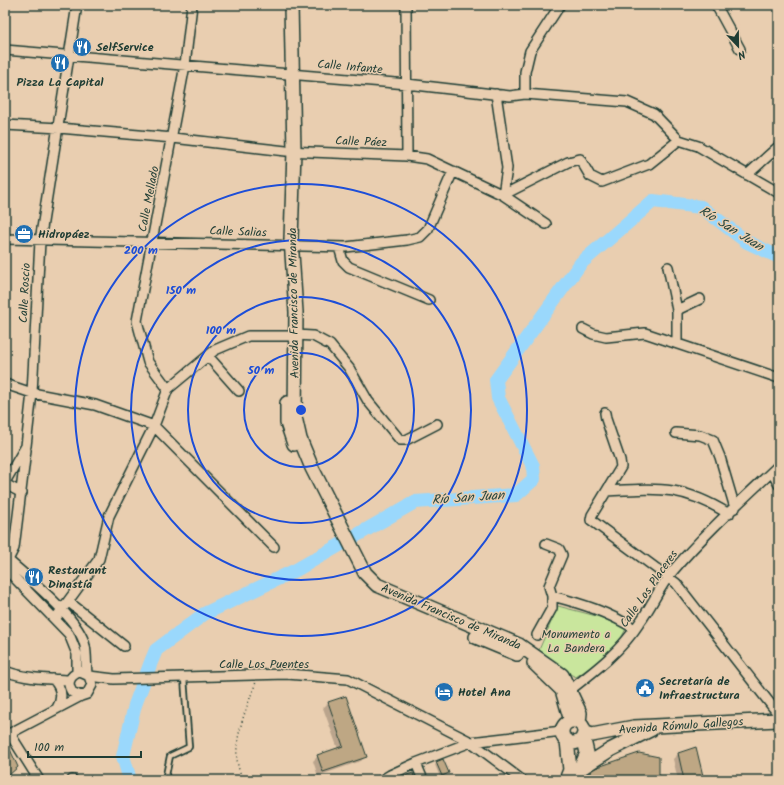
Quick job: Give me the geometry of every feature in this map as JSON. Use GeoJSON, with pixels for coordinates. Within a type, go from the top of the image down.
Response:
{"type":"FeatureCollection","features":[{"type":"Feature","properties":{"kind":"main road","name":"Avenida Francisco de Miranda"},"geometry":{"type":"LineString","coordinates":[[283,5],[288,74],[290,151],[288,246],[292,335],[287,422],[298,455],[330,510],[373,593],[531,660],[562,690],[574,731],[586,753],[577,774]]}},
{"type":"Feature","properties":{"kind":"main road","name":"Avenida Francisco de Miranda"},"geometry":{"type":"LineString","coordinates":[[288,74],[291,5]]}},
{"type":"Feature","properties":{"kind":"main road","name":"Avenida Francisco de Miranda"},"geometry":{"type":"LineString","coordinates":[[363,575],[377,585],[519,645],[562,675],[580,713],[574,731],[570,770],[566,780]]}},
{"type":"Feature","properties":{"kind":"main road","name":"Avenida Rómulo Gallegos"},"geometry":{"type":"LineString","coordinates":[[574,731],[592,735],[634,728],[658,726],[779,720]]}},
{"type":"Feature","properties":{"kind":"main road"},"geometry":{"type":"LineString","coordinates":[[577,774],[610,750],[658,726]]}},
{"type":"Feature","properties":{"kind":"street","name":"Calle Roscio"},"geometry":{"type":"LineString","coordinates":[[5,483],[26,446],[32,393],[40,240],[59,128],[77,5]]}},
{"type":"Feature","properties":{"kind":"street","name":"Calle Mellado"},"geometry":{"type":"LineString","coordinates":[[168,389],[148,362],[137,321],[173,138],[185,65],[192,5]]}},
{"type":"Feature","properties":{"kind":"street"},"geometry":{"type":"LineString","coordinates":[[406,5],[407,156]]}},
{"type":"Feature","properties":{"kind":"street"},"geometry":{"type":"LineString","coordinates":[[524,94],[525,72],[530,51],[560,5]]}},
{"type":"Feature","properties":{"kind":"street"},"geometry":{"type":"LineString","coordinates":[[716,5],[740,49]]}},
{"type":"Feature","properties":{"kind":"street","name":"Calle Infante"},"geometry":{"type":"LineString","coordinates":[[5,50],[69,57],[185,65],[407,84],[496,94],[524,94],[627,102],[654,114],[679,140]]}},
{"type":"Feature","properties":{"kind":"street"},"geometry":{"type":"LineString","coordinates":[[496,94],[508,168],[503,195]]}},
{"type":"Feature","properties":{"kind":"street","name":"Calle Páez"},"geometry":{"type":"LineString","coordinates":[[5,125],[173,138],[290,151],[407,156],[427,159],[503,195],[546,224]]}},
{"type":"Feature","properties":{"kind":"street"},"geometry":{"type":"LineString","coordinates":[[503,195],[568,162],[580,159],[590,176],[602,182],[649,164],[679,140],[698,146],[779,193]]}},
{"type":"Feature","properties":{"kind":"street"},"geometry":{"type":"LineString","coordinates":[[747,175],[779,146]]}},
{"type":"Feature","properties":{"kind":"street","name":"Calle Salias"},"geometry":{"type":"LineString","coordinates":[[5,239],[339,247],[407,240],[420,237],[428,229],[453,171]]}},
{"type":"Feature","properties":{"kind":"street"},"geometry":{"type":"LineString","coordinates":[[339,247],[343,261],[349,267],[429,300]]}},
{"type":"Feature","properties":{"kind":"street"},"geometry":{"type":"LineString","coordinates":[[668,267],[677,310],[677,343]]}},
{"type":"Feature","properties":{"kind":"street"},"geometry":{"type":"LineString","coordinates":[[677,310],[700,299]]}},
{"type":"Feature","properties":{"kind":"street"},"geometry":{"type":"LineString","coordinates":[[583,329],[593,334],[606,337],[645,332],[779,378]]}},
{"type":"Feature","properties":{"kind":"street"},"geometry":{"type":"LineString","coordinates":[[55,619],[69,602],[99,559],[109,516],[154,426],[168,389],[215,350],[248,336],[314,336],[330,345],[349,368],[368,401],[400,440],[406,440],[437,424]]}},
{"type":"Feature","properties":{"kind":"street"},"geometry":{"type":"LineString","coordinates":[[208,356],[239,391]]}},
{"type":"Feature","properties":{"kind":"street"},"geometry":{"type":"LineString","coordinates":[[5,384],[32,393],[95,405],[154,426],[274,547]]}},
{"type":"Feature","properties":{"kind":"street"},"geometry":{"type":"LineString","coordinates":[[605,412],[620,460],[621,468],[592,515],[591,520],[676,583],[779,715]]}},
{"type":"Feature","properties":{"kind":"street"},"geometry":{"type":"LineString","coordinates":[[676,433],[700,435],[713,440],[720,457],[732,511]]}},
{"type":"Feature","properties":{"kind":"street"},"geometry":{"type":"LineString","coordinates":[[6,562],[14,548],[22,493],[26,446]]}},
{"type":"Feature","properties":{"kind":"street"},"geometry":{"type":"LineString","coordinates":[[776,469],[779,485]]}},
{"type":"Feature","properties":{"kind":"street","name":"Calle Los Placeres"},"geometry":{"type":"LineString","coordinates":[[570,690],[623,645],[668,577],[691,550],[776,469]]}},
{"type":"Feature","properties":{"kind":"street"},"geometry":{"type":"LineString","coordinates":[[5,483],[22,493]]}},
{"type":"Feature","properties":{"kind":"street"},"geometry":{"type":"LineString","coordinates":[[607,491],[666,489],[691,494],[732,511]]}},
{"type":"Feature","properties":{"kind":"street"},"geometry":{"type":"LineString","coordinates":[[537,635],[552,608],[552,596],[549,586],[550,580],[562,555],[561,551],[546,544]]}},
{"type":"Feature","properties":{"kind":"street"},"geometry":{"type":"LineString","coordinates":[[6,562],[62,611],[80,632],[85,646],[88,675],[92,682],[91,688],[87,694],[57,708],[8,735],[40,780]]}},
{"type":"Feature","properties":{"kind":"street"},"geometry":{"type":"LineString","coordinates":[[6,562],[55,619],[70,634],[77,654],[77,673],[70,680],[69,686],[72,692],[81,696]]}},
{"type":"Feature","properties":{"kind":"street"},"geometry":{"type":"LineString","coordinates":[[552,596],[582,604],[614,616],[635,629]]}},
{"type":"Feature","properties":{"kind":"street"},"geometry":{"type":"LineString","coordinates":[[69,602],[124,646]]}},
{"type":"Feature","properties":{"kind":"street"},"geometry":{"type":"LineString","coordinates":[[5,671],[17,676],[70,680]]}},
{"type":"Feature","properties":{"kind":"street"},"geometry":{"type":"LineString","coordinates":[[77,673],[114,679]]}},
{"type":"Feature","properties":{"kind":"street","name":"Calle Los Puentes"},"geometry":{"type":"LineString","coordinates":[[114,679],[287,674],[348,678],[471,742],[522,780]]}},
{"type":"Feature","properties":{"kind":"street"},"geometry":{"type":"LineString","coordinates":[[53,679],[57,683],[62,694],[61,702],[57,708]]}},
{"type":"Feature","properties":{"kind":"street"},"geometry":{"type":"LineString","coordinates":[[91,688],[114,679]]}},
{"type":"Feature","properties":{"kind":"street"},"geometry":{"type":"LineString","coordinates":[[382,780],[390,774],[471,742],[574,731]]}},
{"type":"Feature","properties":{"kind":"street"},"geometry":{"type":"LineString","coordinates":[[416,763],[423,780]]}},
{"type":"Feature","properties":{"kind":"lane"},"geometry":{"type":"LineString","coordinates":[[165,780],[170,756],[189,747],[184,678]]}},
{"type":"Feature","properties":{"kind":"path"},"geometry":{"type":"LineString","coordinates":[[244,780],[236,750],[241,725],[258,675]]}},
{"type":"Feature","properties":{"kind":"green space","name":"Monumento a La Bandera"},"geometry":{"type":"Polygon","coordinates":[[[558,606],[600,617],[626,629],[617,644],[611,650],[598,662],[576,677],[567,672],[539,650],[558,606]]]}},
{"type":"Feature","properties":{"kind":"building"},"geometry":{"type":"Polygon","coordinates":[[[346,696],[367,757],[323,772],[317,755],[343,746],[328,702],[346,696]]]}},
{"type":"Feature","properties":{"kind":"building"},"geometry":{"type":"Polygon","coordinates":[[[8,745],[18,767],[8,776],[5,772],[5,747],[8,745]]]}},
{"type":"Feature","properties":{"kind":"building"},"geometry":{"type":"Polygon","coordinates":[[[696,747],[704,780],[684,780],[678,753],[696,747]]]}},
{"type":"Feature","properties":{"kind":"building"},"geometry":{"type":"Polygon","coordinates":[[[639,753],[659,757],[659,780],[586,780],[592,769],[639,753]]]}},
{"type":"Feature","properties":{"kind":"building"},"geometry":{"type":"Polygon","coordinates":[[[443,759],[449,773],[442,776],[436,762],[443,759]]]}},
{"type":"Feature","properties":{"kind":"building"},"geometry":{"type":"Polygon","coordinates":[[[413,773],[415,780],[392,780],[413,773]]]}},
{"type":"Feature","properties":{"kind":"waterway","name":"Río San Juan"},"geometry":{"type":"LineString","coordinates":[[130,780],[123,756],[135,705],[156,650],[204,614],[296,570],[415,502],[516,495],[534,479],[533,466],[498,398],[496,380],[581,263],[653,201],[701,207],[747,242],[779,257]]}},
{"type":"Feature","properties":{"kind":"place","name":"SelfService"},"geometry":{"type":"Point","coordinates":[82,47]}},
{"type":"Feature","properties":{"kind":"place","name":"Pizza La Capital"},"geometry":{"type":"Point","coordinates":[60,63]}},
{"type":"Feature","properties":{"kind":"place","name":"Hidropáez"},"geometry":{"type":"Point","coordinates":[24,234]}},
{"type":"Feature","properties":{"kind":"place","name":"Restaurant Dinastía"},"geometry":{"type":"Point","coordinates":[34,577]}},
{"type":"Feature","properties":{"kind":"place","name":"Secretaría de Infraestructura"},"geometry":{"type":"Point","coordinates":[645,688]}},
{"type":"Feature","properties":{"kind":"place","name":"Hotel Ana"},"geometry":{"type":"Point","coordinates":[444,692]}}]}
